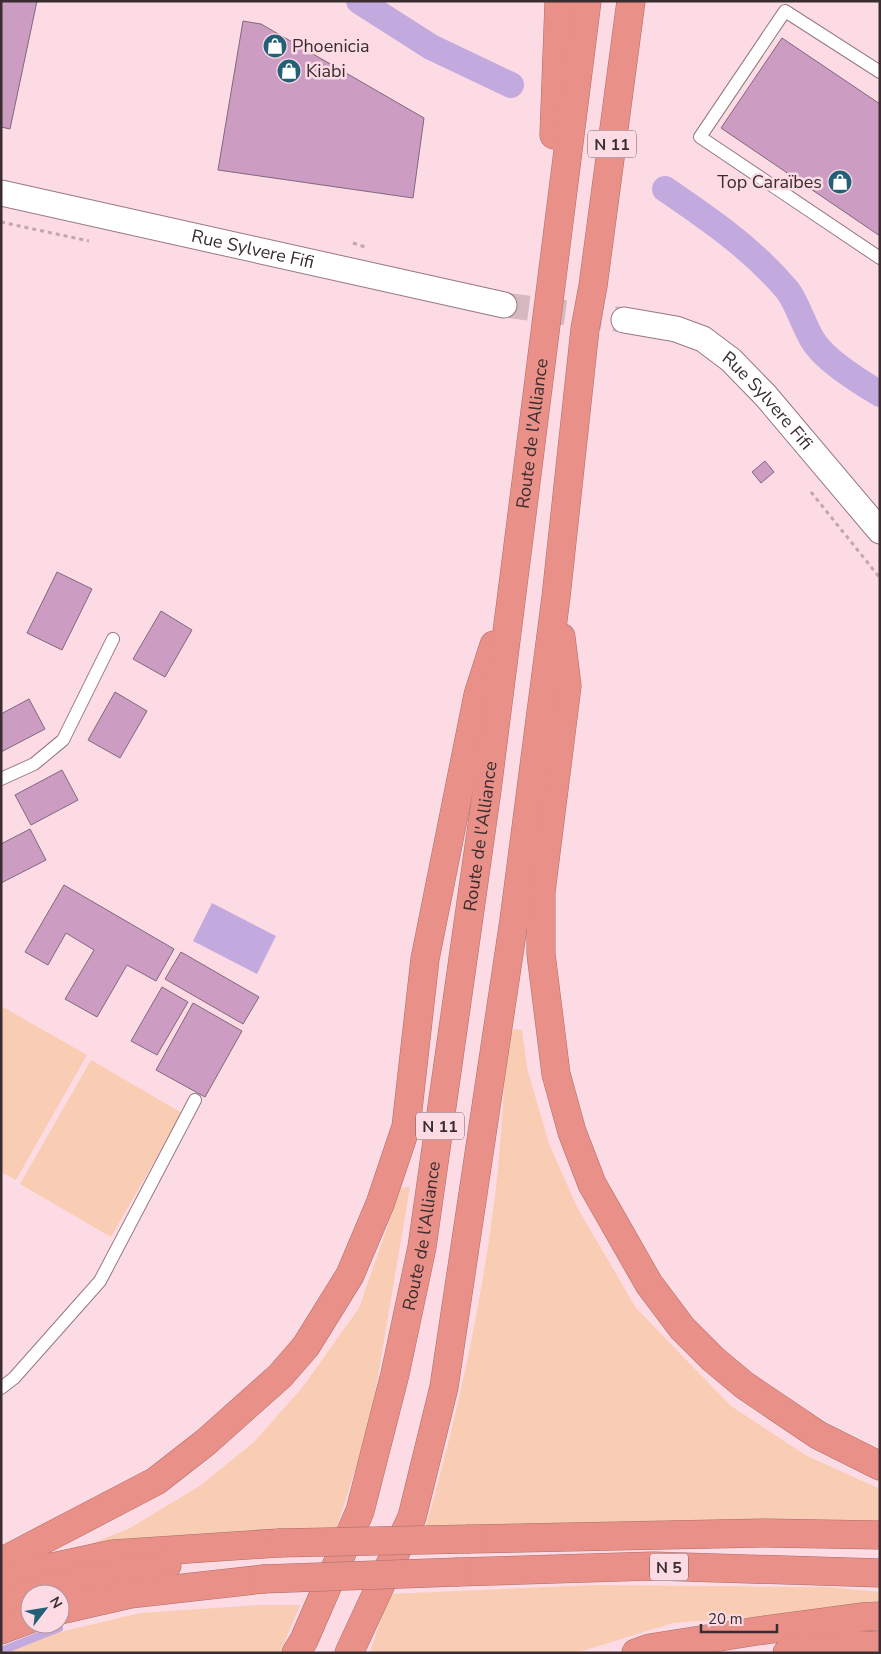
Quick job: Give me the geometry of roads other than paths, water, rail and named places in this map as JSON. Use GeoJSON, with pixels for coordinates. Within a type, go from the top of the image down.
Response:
{"type":"FeatureCollection","features":[{"type":"Feature","properties":{"kind":"highway"},"geometry":{"type":"LineString","coordinates":[[556,240],[552,170],[559,1]]}},
{"type":"Feature","properties":{"kind":"highway","name":"Route de l'Alliance"},"geometry":{"type":"LineString","coordinates":[[296,1653],[304,1640],[360,1511],[395,1374],[422,1247],[457,1011],[514,582],[587,1]]}},
{"type":"Feature","properties":{"kind":"highway","name":"N 11"},"geometry":{"type":"LineString","coordinates":[[349,1653],[412,1517],[444,1386],[514,920],[556,597],[585,329],[593,286],[631,1]]}},
{"type":"Feature","properties":{"kind":"highway"},"geometry":{"type":"LineString","coordinates":[[1,1562],[156,1481],[206,1442],[280,1376],[306,1346],[350,1275],[380,1204],[406,1127],[425,960],[478,695],[514,582]]}},
{"type":"Feature","properties":{"kind":"highway"},"geometry":{"type":"LineString","coordinates":[[556,597],[567,686],[542,892],[541,954],[556,1074],[572,1132],[592,1184],[621,1237],[649,1284],[682,1328],[713,1359],[779,1410],[818,1435],[880,1466]]}},
{"type":"Feature","properties":{"kind":"highway","name":"N 5"},"geometry":{"type":"LineString","coordinates":[[279,1543],[765,1533],[880,1536]]}},
{"type":"Feature","properties":{"kind":"highway"},"geometry":{"type":"LineString","coordinates":[[1,1578],[113,1554],[279,1543]]}},
{"type":"Feature","properties":{"kind":"highway"},"geometry":{"type":"LineString","coordinates":[[63,1584],[279,1543]]}},
{"type":"Feature","properties":{"kind":"highway","name":"N 5"},"geometry":{"type":"LineString","coordinates":[[70,1608],[130,1594],[263,1579],[653,1566],[880,1574]]}},
{"type":"Feature","properties":{"kind":"highway"},"geometry":{"type":"LineString","coordinates":[[1,1605],[20,1598]]}},
{"type":"Feature","properties":{"kind":"highway"},"geometry":{"type":"LineString","coordinates":[[636,1653],[650,1648],[757,1631],[880,1616]]}},
{"type":"Feature","properties":{"kind":"highway"},"geometry":{"type":"LineString","coordinates":[[1,1630],[20,1623]]}},
{"type":"Feature","properties":{"kind":"highway"},"geometry":{"type":"LineString","coordinates":[[787,1653],[856,1645],[880,1646]]}},
{"type":"Feature","properties":{"kind":"street","name":"Rue Sylvere Fifi"},"geometry":{"type":"LineString","coordinates":[[1,193],[504,305]]}},
{"type":"Feature","properties":{"kind":"street","name":"Rue Sylvere Fifi"},"geometry":{"type":"LineString","coordinates":[[624,320],[676,329],[703,340],[731,360],[766,396],[880,531]]}},
{"type":"Feature","properties":{"kind":"lane"},"geometry":{"type":"LineString","coordinates":[[880,72],[786,11],[700,137],[880,258]]}},
{"type":"Feature","properties":{"kind":"lane"},"geometry":{"type":"LineString","coordinates":[[1,779],[34,764],[63,740],[113,639]]}},
{"type":"Feature","properties":{"kind":"lane"},"geometry":{"type":"LineString","coordinates":[[1,1388],[21,1371],[100,1281],[195,1100]]}},
{"type":"Feature","properties":{"kind":"waterway"},"geometry":{"type":"LineString","coordinates":[[359,1],[431,47],[511,85]]}},
{"type":"Feature","properties":{"kind":"waterway"},"geometry":{"type":"LineString","coordinates":[[665,189],[714,223],[760,262],[788,291],[812,339],[825,355],[843,370],[880,394]]}},
{"type":"Feature","properties":{"kind":"waterway"},"geometry":{"type":"LineString","coordinates":[[1,1651],[44,1634]]}},
{"type":"Feature","properties":{"kind":"tunnel"},"geometry":{"type":"LineString","coordinates":[[504,305],[624,320]]}},
{"type":"Feature","properties":{"kind":"place","name":"Phoenicia"},"geometry":{"type":"Point","coordinates":[275,46]}},
{"type":"Feature","properties":{"kind":"place","name":"Kiabi"},"geometry":{"type":"Point","coordinates":[289,71]}},
{"type":"Feature","properties":{"kind":"place","name":"Top Caraïbes"},"geometry":{"type":"Point","coordinates":[840,182]}}]}
